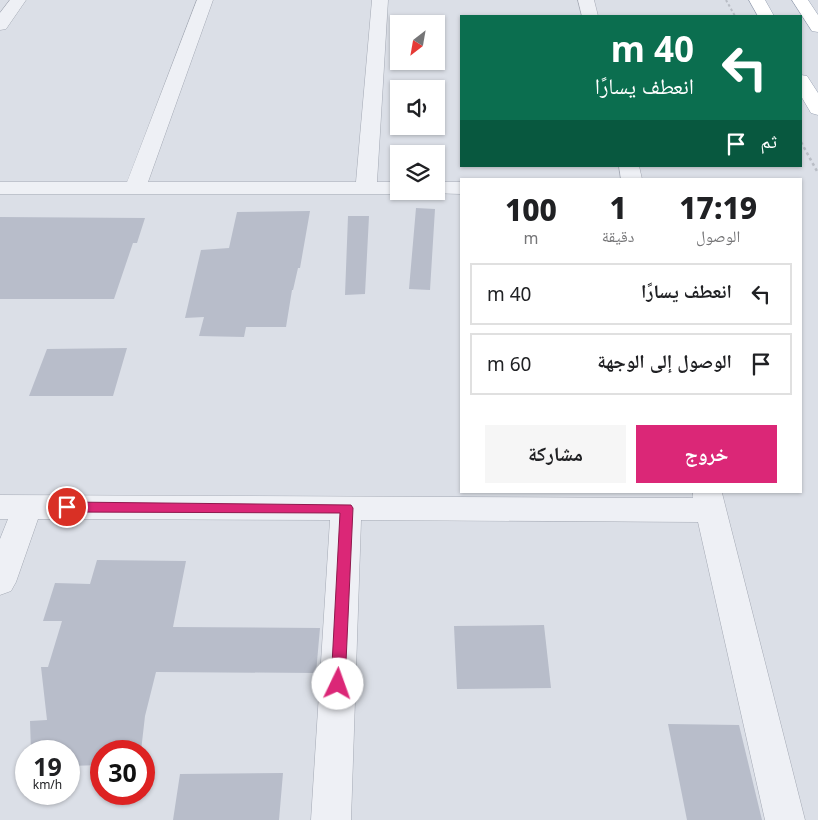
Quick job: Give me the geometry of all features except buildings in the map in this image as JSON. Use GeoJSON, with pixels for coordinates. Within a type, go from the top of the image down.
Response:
{"type":"FeatureCollection","features":[{"type":"Feature","properties":{"kind":"main road"},"geometry":{"type":"LineString","coordinates":[[757,0],[765,15]]}},
{"type":"Feature","properties":{"kind":"main road"},"geometry":{"type":"LineString","coordinates":[[800,0],[816,22]]}},
{"type":"Feature","properties":{"kind":"street"},"geometry":{"type":"LineString","coordinates":[[0,25],[18,0]]}},
{"type":"Feature","properties":{"kind":"street"},"geometry":{"type":"LineString","coordinates":[[135,188],[205,0]]}},
{"type":"Feature","properties":{"kind":"street"},"geometry":{"type":"LineString","coordinates":[[366,188],[380,0]]}},
{"type":"Feature","properties":{"kind":"street"},"geometry":{"type":"LineString","coordinates":[[586,0],[590,15]]}},
{"type":"Feature","properties":{"kind":"street"},"geometry":{"type":"LineString","coordinates":[[0,188],[390,188]]}},
{"type":"Feature","properties":{"kind":"street"},"geometry":{"type":"LineString","coordinates":[[445,188],[460,188]]}},
{"type":"Feature","properties":{"kind":"street"},"geometry":{"type":"LineString","coordinates":[[0,582],[14,507],[346,508],[709,500],[785,820]]}},
{"type":"Feature","properties":{"kind":"street"},"geometry":{"type":"LineString","coordinates":[[331,820],[346,508]]}},
{"type":"Feature","properties":{"kind":"path"},"geometry":{"type":"LineString","coordinates":[[726,0],[734,15]]}},
{"type":"Feature","properties":{"kind":"path"},"geometry":{"type":"LineString","coordinates":[[802,144],[818,173]]}},
{"type":"Feature","properties":{"kind":"route"},"geometry":{"type":"LineString","coordinates":[[67,507],[346,508],[338,684]]}}]}
